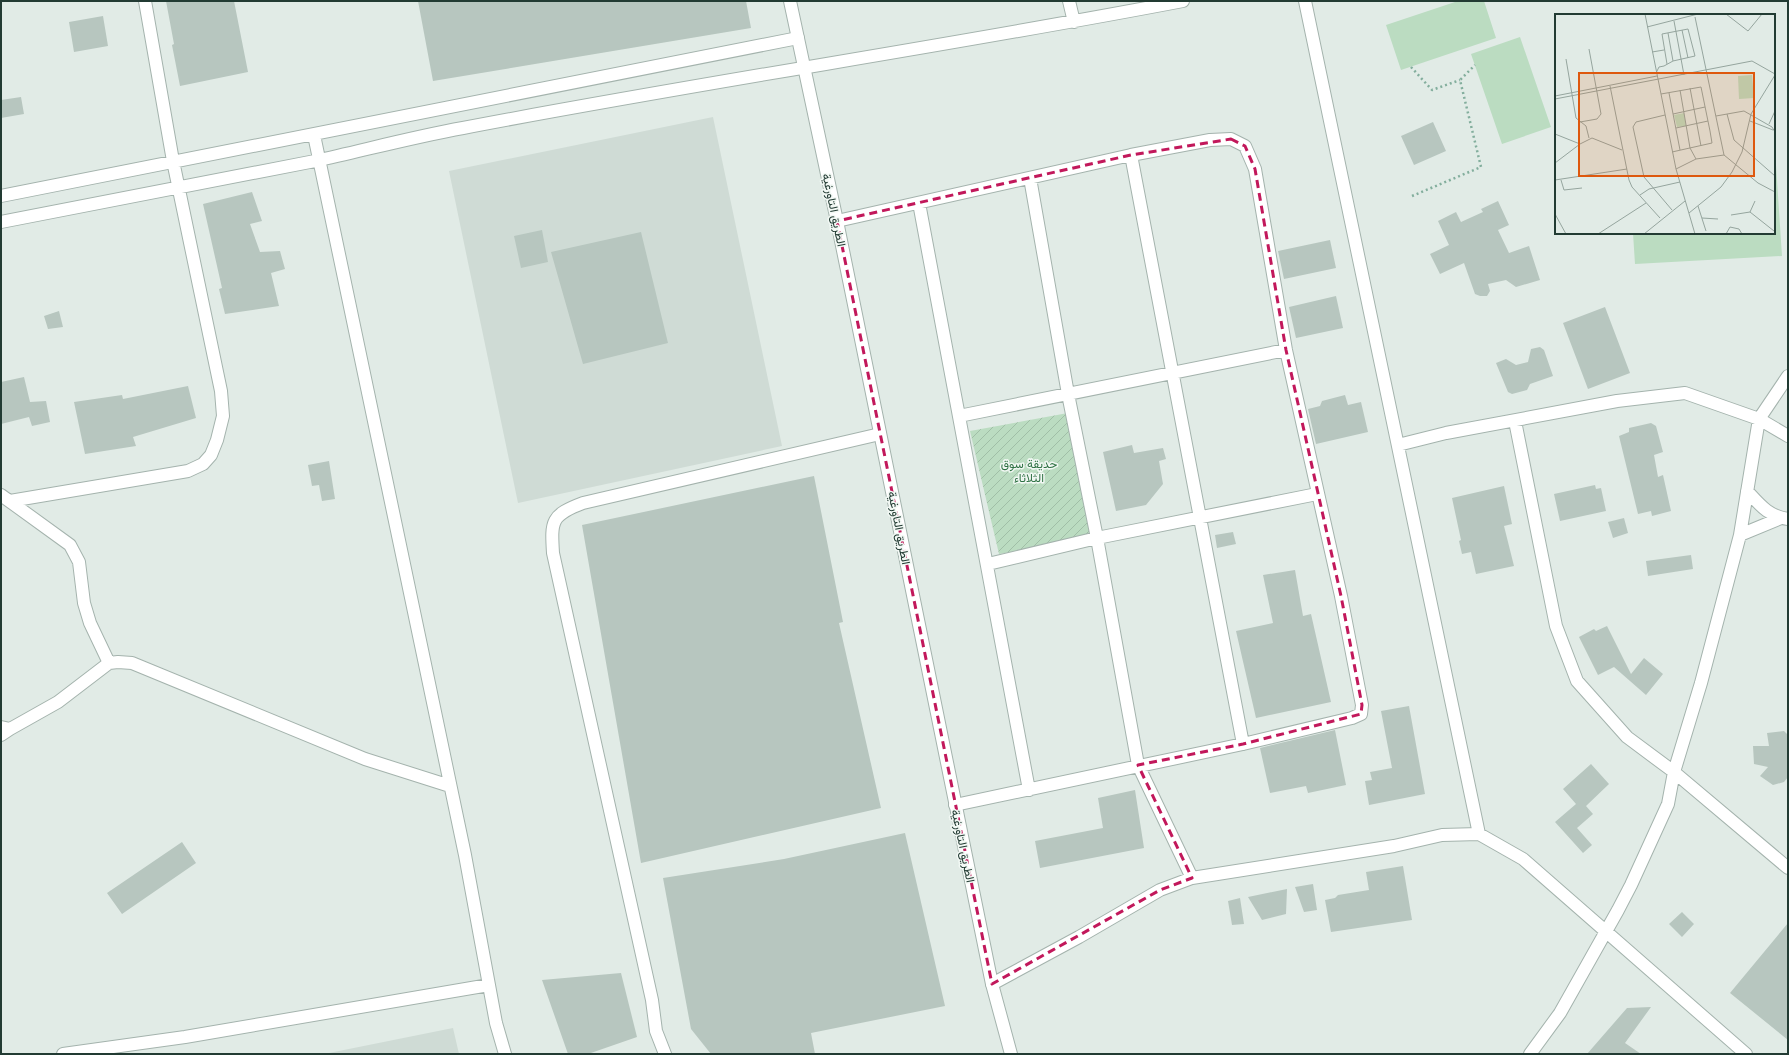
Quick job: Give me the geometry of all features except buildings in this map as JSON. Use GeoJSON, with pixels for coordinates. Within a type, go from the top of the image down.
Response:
{"type":"FeatureCollection","features":[{"type":"Feature","properties":{"kind":"street"},"geometry":{"type":"LineString","coordinates":[[6,498],[188,471],[202,464],[211,455],[217,440],[223,416],[221,392],[173,161],[144,1]]}},
{"type":"Feature","properties":{"kind":"street"},"geometry":{"type":"LineString","coordinates":[[1069,1],[1074,22]]}},
{"type":"Feature","properties":{"kind":"street"},"geometry":{"type":"LineString","coordinates":[[1,222],[319,160],[460,128],[804,66],[1074,22],[1183,1]]}},
{"type":"Feature","properties":{"kind":"street"},"geometry":{"type":"LineString","coordinates":[[1305,1],[1479,834]]}},
{"type":"Feature","properties":{"kind":"street","name":"الطريق التاورغية"},"geometry":{"type":"LineString","coordinates":[[791,2],[992,984],[1011,1054]]}},
{"type":"Feature","properties":{"kind":"street"},"geometry":{"type":"LineString","coordinates":[[1,196],[798,38]]}},
{"type":"Feature","properties":{"kind":"street"},"geometry":{"type":"LineString","coordinates":[[314,135],[465,854],[496,1023],[505,1054]]}},
{"type":"Feature","properties":{"kind":"street"},"geometry":{"type":"LineString","coordinates":[[837,221],[1131,155],[1210,140],[1231,139],[1245,146],[1255,169],[1286,350],[1341,596],[1362,705],[1361,714],[1352,718],[1243,744],[1138,765],[955,805]]}},
{"type":"Feature","properties":{"kind":"street"},"geometry":{"type":"LineString","coordinates":[[1131,155],[1243,744]]}},
{"type":"Feature","properties":{"kind":"street"},"geometry":{"type":"LineString","coordinates":[[1030,178],[1068,394],[1097,538],[1138,765],[1192,878]]}},
{"type":"Feature","properties":{"kind":"street"},"geometry":{"type":"LineString","coordinates":[[919,203],[988,564],[1029,790]]}},
{"type":"Feature","properties":{"kind":"street"},"geometry":{"type":"LineString","coordinates":[[959,416],[1286,350]]}},
{"type":"Feature","properties":{"kind":"street"},"geometry":{"type":"LineString","coordinates":[[1530,1054],[1560,1012],[1631,885],[1668,804],[1674,772],[1701,683],[1740,535],[1759,419],[1788,376]]}},
{"type":"Feature","properties":{"kind":"street"},"geometry":{"type":"LineString","coordinates":[[1398,445],[1446,433],[1617,401],[1684,393],[1759,419],[1788,436]]}},
{"type":"Feature","properties":{"kind":"street"},"geometry":{"type":"LineString","coordinates":[[1515,421],[1556,626],[1577,681],[1627,737],[1674,772],[1788,868]]}},
{"type":"Feature","properties":{"kind":"street"},"geometry":{"type":"LineString","coordinates":[[665,1054],[656,1031],[652,1000],[553,554],[552,533],[555,520],[564,510],[583,503],[880,434]]}},
{"type":"Feature","properties":{"kind":"street"},"geometry":{"type":"LineString","coordinates":[[1747,491],[1764,510],[1784,518]]}},
{"type":"Feature","properties":{"kind":"street"},"geometry":{"type":"LineString","coordinates":[[988,564],[1097,538],[1200,519],[1317,494]]}},
{"type":"Feature","properties":{"kind":"street"},"geometry":{"type":"LineString","coordinates":[[6,498],[70,545],[79,562],[84,603],[90,623],[108,663]]}},
{"type":"Feature","properties":{"kind":"street"},"geometry":{"type":"LineString","coordinates":[[1740,535],[1784,518]]}},
{"type":"Feature","properties":{"kind":"street"},"geometry":{"type":"LineString","coordinates":[[4,730],[58,702],[108,663],[132,663],[364,759],[450,786]]}},
{"type":"Feature","properties":{"kind":"street"},"geometry":{"type":"LineString","coordinates":[[992,984],[1079,937],[1160,890],[1192,878],[1394,846],[1442,835],[1479,834],[1523,859],[1746,1054]]}},
{"type":"Feature","properties":{"kind":"street"},"geometry":{"type":"LineString","coordinates":[[63,1054],[185,1037],[489,985]]}},
{"type":"Feature","properties":{"kind":"path"},"geometry":{"type":"LineString","coordinates":[[1411,67],[1432,90],[1460,80],[1475,65]]}},
{"type":"Feature","properties":{"kind":"path"},"geometry":{"type":"LineString","coordinates":[[1412,196],[1481,167],[1460,80]]}},
{"type":"Feature","properties":{"kind":"highlighted area"},"geometry":{"type":"Polygon","coordinates":[[[1231,139],[1245,146],[1255,169],[1286,350],[1341,596],[1362,705],[1361,714],[1243,744],[1138,765],[1192,878],[1160,890],[992,984],[837,221],[1131,155],[1231,139]]]}},
{"type":"Feature","properties":{"kind":"shaded area"},"geometry":{"type":"Polygon","coordinates":[[[713,117],[782,446],[518,503],[449,171],[713,117]]]}},
{"type":"Feature","properties":{"kind":"shaded area"},"geometry":{"type":"Polygon","coordinates":[[[453,1028],[459,1054],[324,1054],[453,1028]]]}},
{"type":"Feature","properties":{"kind":"green space"},"geometry":{"type":"Polygon","coordinates":[[[1458,1],[1484,1],[1496,38],[1401,70],[1386,25],[1458,1]]]}},
{"type":"Feature","properties":{"kind":"green space"},"geometry":{"type":"Polygon","coordinates":[[[1520,37],[1551,127],[1502,144],[1471,54],[1520,37]]]}},
{"type":"Feature","properties":{"kind":"green space"},"geometry":{"type":"Polygon","coordinates":[[[1775,150],[1782,256],[1635,264],[1633,234],[1775,234],[1775,150]]]}},
{"type":"Feature","properties":{"kind":"green space","name":"حديقة سوق الثلاثاء"},"geometry":{"type":"Polygon","coordinates":[[[1068,413],[1092,538],[999,554],[970,431],[1068,413]]]}}]}
